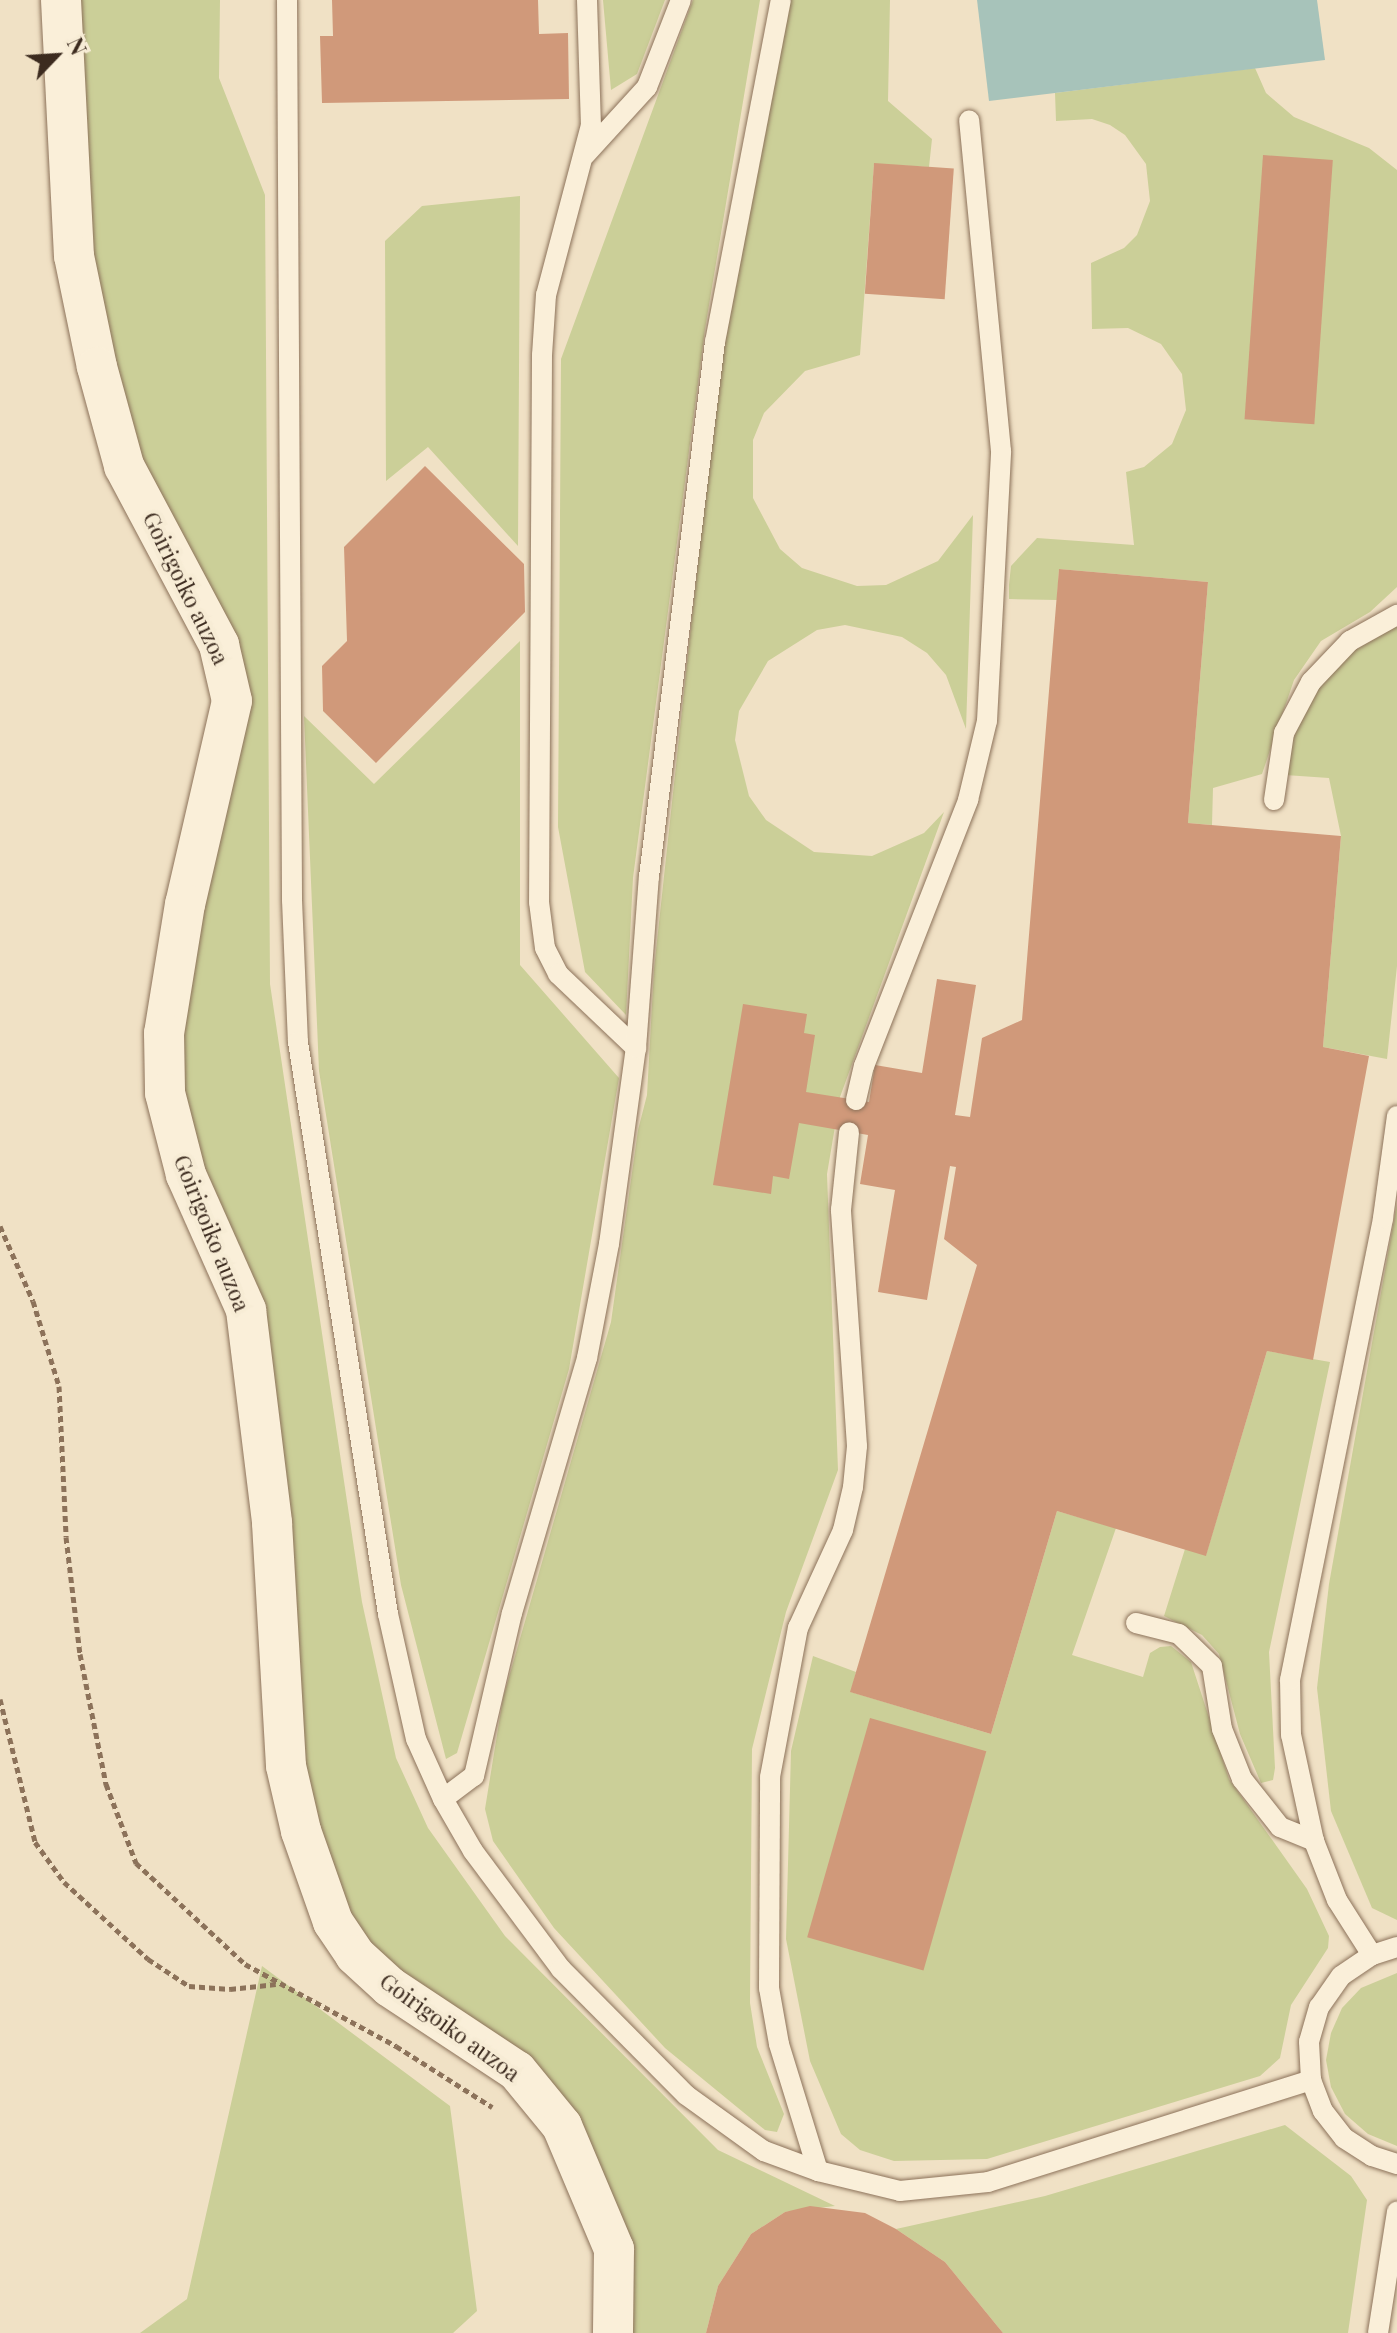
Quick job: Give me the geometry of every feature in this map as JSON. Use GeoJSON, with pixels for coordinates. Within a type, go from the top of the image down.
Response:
{"type":"FeatureCollection","features":[{"type":"Feature","properties":{"kind":"street","name":"Goirigoiko auzoa"},"geometry":{"type":"LineString","coordinates":[[61,0],[74,256],[97,367],[124,466],[219,645],[232,701],[185,904],[164,1033],[165,1093],[186,1175],[246,1310],[272,1523],[286,1766],[301,1831],[333,1922],[355,1955],[390,1987],[517,2071],[562,2126],[614,2249],[613,2333]]}},
{"type":"Feature","properties":{"kind":"lane"},"geometry":{"type":"LineString","coordinates":[[287,0],[292,884],[298,1042],[388,1614],[416,1739],[443,1799],[473,1851],[561,1969],[686,2095],[764,2151],[818,2171],[900,2191],[988,2182],[1311,2080]]}},
{"type":"Feature","properties":{"kind":"lane"},"geometry":{"type":"LineString","coordinates":[[587,0],[594,92],[583,158],[546,295],[542,355],[539,902],[545,948],[558,974],[636,1048]]}},
{"type":"Feature","properties":{"kind":"lane"},"geometry":{"type":"LineString","coordinates":[[583,158],[647,87],[681,0]]}},
{"type":"Feature","properties":{"kind":"lane"},"geometry":{"type":"LineString","coordinates":[[443,1799],[474,1776],[512,1613],[587,1358],[636,1048],[649,877],[715,342],[781,0]]}},
{"type":"Feature","properties":{"kind":"lane"},"geometry":{"type":"LineString","coordinates":[[856,1100],[864,1066],[968,800],[987,721],[1001,451],[969,121]]}},
{"type":"Feature","properties":{"kind":"lane"},"geometry":{"type":"LineString","coordinates":[[1274,800],[1284,733],[1311,682],[1350,641],[1397,615]]}},
{"type":"Feature","properties":{"kind":"lane"},"geometry":{"type":"LineString","coordinates":[[1372,1955],[1337,1900],[1314,1841],[1291,1735],[1290,1680],[1383,1218],[1397,1116]]}},
{"type":"Feature","properties":{"kind":"lane"},"geometry":{"type":"LineString","coordinates":[[818,2171],[779,2044],[769,1988],[770,1777],[798,1628],[843,1530],[853,1487],[857,1446],[841,1210],[849,1132]]}},
{"type":"Feature","properties":{"kind":"lane"},"geometry":{"type":"LineString","coordinates":[[1136,1623],[1179,1634],[1212,1666],[1222,1729],[1242,1779],[1280,1827],[1314,1841]]}},
{"type":"Feature","properties":{"kind":"lane"},"geometry":{"type":"LineString","coordinates":[[1397,1947],[1372,1955],[1341,1976],[1319,2007],[1309,2042],[1311,2080],[1323,2111],[1344,2138],[1372,2156],[1397,2164]]}},
{"type":"Feature","properties":{"kind":"lane"},"geometry":{"type":"LineString","coordinates":[[1378,2333],[1397,2211]]}},
{"type":"Feature","properties":{"kind":"path"},"geometry":{"type":"LineString","coordinates":[[0,1226],[33,1301],[59,1386],[66,1537],[80,1654],[111,1797],[136,1863],[245,1964],[396,2046],[494,2109]]}},
{"type":"Feature","properties":{"kind":"path"},"geometry":{"type":"LineString","coordinates":[[0,1699],[35,1842],[64,1882],[148,1959],[189,1986],[230,1989],[277,1983]]}},
{"type":"Feature","properties":{"kind":"green space"},"geometry":{"type":"Polygon","coordinates":[[[61,0],[220,0],[219,78],[265,195],[270,984],[362,1602],[396,1758],[428,1828],[505,1936],[718,2150],[835,2206],[785,2212],[751,2234],[718,2286],[706,2333],[613,2333],[614,2249],[562,2126],[390,1987],[301,1831],[252,1348],[165,1093],[232,701],[97,367],[61,0]]]}},
{"type":"Feature","properties":{"kind":"green space"},"geometry":{"type":"Polygon","coordinates":[[[603,0],[665,0],[637,74],[611,90],[603,0]]]}},
{"type":"Feature","properties":{"kind":"green space"},"geometry":{"type":"Polygon","coordinates":[[[693,0],[760,0],[705,329],[633,878],[626,1015],[585,972],[558,827],[561,359],[693,0]]]}},
{"type":"Feature","properties":{"kind":"green space"},"geometry":{"type":"Polygon","coordinates":[[[789,0],[890,0],[888,101],[932,139],[929,167],[874,164],[860,355],[805,371],[764,413],[753,440],[753,498],[780,549],[802,568],[857,586],[886,585],[938,561],[973,515],[966,729],[946,675],[927,653],[902,637],[845,625],[817,630],[768,661],[739,711],[735,740],[749,796],[766,820],[814,852],[872,856],[924,833],[944,812],[840,1097],[827,1174],[838,1470],[786,1612],[752,1749],[750,2003],[757,2047],[784,2114],[777,2132],[765,2130],[665,2048],[554,1928],[493,1841],[485,1809],[503,1698],[611,1322],[638,1130],[647,1095],[654,969],[717,386],[789,0]]]}},
{"type":"Feature","properties":{"kind":"green space"},"geometry":{"type":"Polygon","coordinates":[[[1255,68],[1266,93],[1294,117],[1369,148],[1397,170],[1397,587],[1370,612],[1321,641],[1294,680],[1262,774],[1213,788],[1212,825],[1188,823],[1208,582],[1059,569],[1057,600],[1009,599],[1009,585],[1011,566],[1037,538],[1134,545],[1126,472],[1144,467],[1172,444],[1186,410],[1182,374],[1161,344],[1128,328],[1092,329],[1091,263],[1124,248],[1137,235],[1150,201],[1146,164],[1125,135],[1110,125],[1092,119],[1056,121],[1055,93],[1255,68]]]}},
{"type":"Feature","properties":{"kind":"green space"},"geometry":{"type":"Polygon","coordinates":[[[520,196],[518,546],[428,447],[386,481],[385,241],[422,206],[520,196]]]}},
{"type":"Feature","properties":{"kind":"green space"},"geometry":{"type":"Polygon","coordinates":[[[1397,626],[1397,966],[1387,1059],[1323,1047],[1341,836],[1329,778],[1285,775],[1291,744],[1311,694],[1338,660],[1397,626]]]}},
{"type":"Feature","properties":{"kind":"green space"},"geometry":{"type":"Polygon","coordinates":[[[520,641],[520,965],[619,1078],[569,1369],[457,1753],[446,1759],[401,1585],[319,1071],[304,716],[374,784],[520,641]]]}},
{"type":"Feature","properties":{"kind":"green space"},"geometry":{"type":"Polygon","coordinates":[[[1397,1203],[1397,1920],[1372,1908],[1331,1811],[1317,1688],[1329,1584],[1397,1203]]]}},
{"type":"Feature","properties":{"kind":"green space"},"geometry":{"type":"Polygon","coordinates":[[[1267,1351],[1330,1362],[1269,1652],[1275,1768],[1273,1780],[1261,1783],[1240,1734],[1219,1654],[1202,1635],[1164,1616],[1185,1549],[1206,1555],[1267,1351]]]}},
{"type":"Feature","properties":{"kind":"green space"},"geometry":{"type":"Polygon","coordinates":[[[1057,1511],[1116,1528],[1072,1655],[1143,1677],[1150,1653],[1160,1647],[1171,1646],[1191,1662],[1229,1779],[1307,1889],[1329,1936],[1328,1948],[1291,2005],[1280,2058],[1260,2076],[987,2159],[894,2161],[860,2150],[841,2134],[810,2061],[786,1939],[791,1751],[813,1656],[856,1672],[851,1692],[991,1734],[1057,1511]]]}},
{"type":"Feature","properties":{"kind":"green space"},"geometry":{"type":"Polygon","coordinates":[[[262,1966],[450,2106],[477,2311],[453,2333],[140,2333],[187,2299],[262,1966]]]}},
{"type":"Feature","properties":{"kind":"green space"},"geometry":{"type":"Polygon","coordinates":[[[1397,1973],[1397,2146],[1368,2134],[1345,2114],[1331,2087],[1326,2060],[1331,2033],[1342,2008],[1361,1988],[1397,1973]]]}},
{"type":"Feature","properties":{"kind":"green space"},"geometry":{"type":"Polygon","coordinates":[[[1285,2125],[1351,2176],[1367,2200],[1348,2333],[1003,2333],[945,2262],[896,2229],[1045,2196],[1285,2125]]]}},
{"type":"Feature","properties":{"kind":"water"},"geometry":{"type":"Polygon","coordinates":[[[977,0],[1317,0],[1325,60],[989,101],[977,0]]]}},
{"type":"Feature","properties":{"kind":"building"},"geometry":{"type":"Polygon","coordinates":[[[332,0],[538,0],[539,34],[568,33],[569,99],[322,103],[320,36],[333,36],[332,0]]]}},
{"type":"Feature","properties":{"kind":"building"},"geometry":{"type":"Polygon","coordinates":[[[1263,155],[1333,160],[1314,424],[1245,419],[1263,155]]]}},
{"type":"Feature","properties":{"kind":"building"},"geometry":{"type":"Polygon","coordinates":[[[874,163],[954,169],[945,299],[865,294],[874,163]]]}},
{"type":"Feature","properties":{"kind":"building"},"geometry":{"type":"Polygon","coordinates":[[[425,466],[524,564],[525,612],[376,763],[323,711],[322,666],[347,641],[344,547],[425,466]]]}},
{"type":"Feature","properties":{"kind":"building"},"geometry":{"type":"Polygon","coordinates":[[[1059,569],[1208,582],[1188,823],[1341,836],[1323,1047],[1369,1056],[1313,1360],[1267,1351],[1206,1556],[1057,1511],[991,1734],[850,1692],[977,1265],[944,1239],[956,1167],[950,1166],[927,1300],[878,1292],[895,1190],[860,1184],[868,1135],[799,1123],[789,1179],[773,1176],[771,1194],[713,1185],[743,1004],[807,1014],[804,1033],[815,1035],[806,1092],[869,1102],[875,1065],[922,1073],[937,979],[976,985],[955,1115],[970,1117],[982,1038],[1022,1020],[1059,569]]]}},
{"type":"Feature","properties":{"kind":"building"},"geometry":{"type":"Polygon","coordinates":[[[870,1718],[986,1751],[923,1971],[807,1937],[870,1718]]]}},
{"type":"Feature","properties":{"kind":"building"},"geometry":{"type":"Polygon","coordinates":[[[810,2206],[865,2213],[896,2229],[945,2262],[1003,2333],[706,2333],[718,2286],[751,2234],[785,2212],[810,2206]]]}}]}
